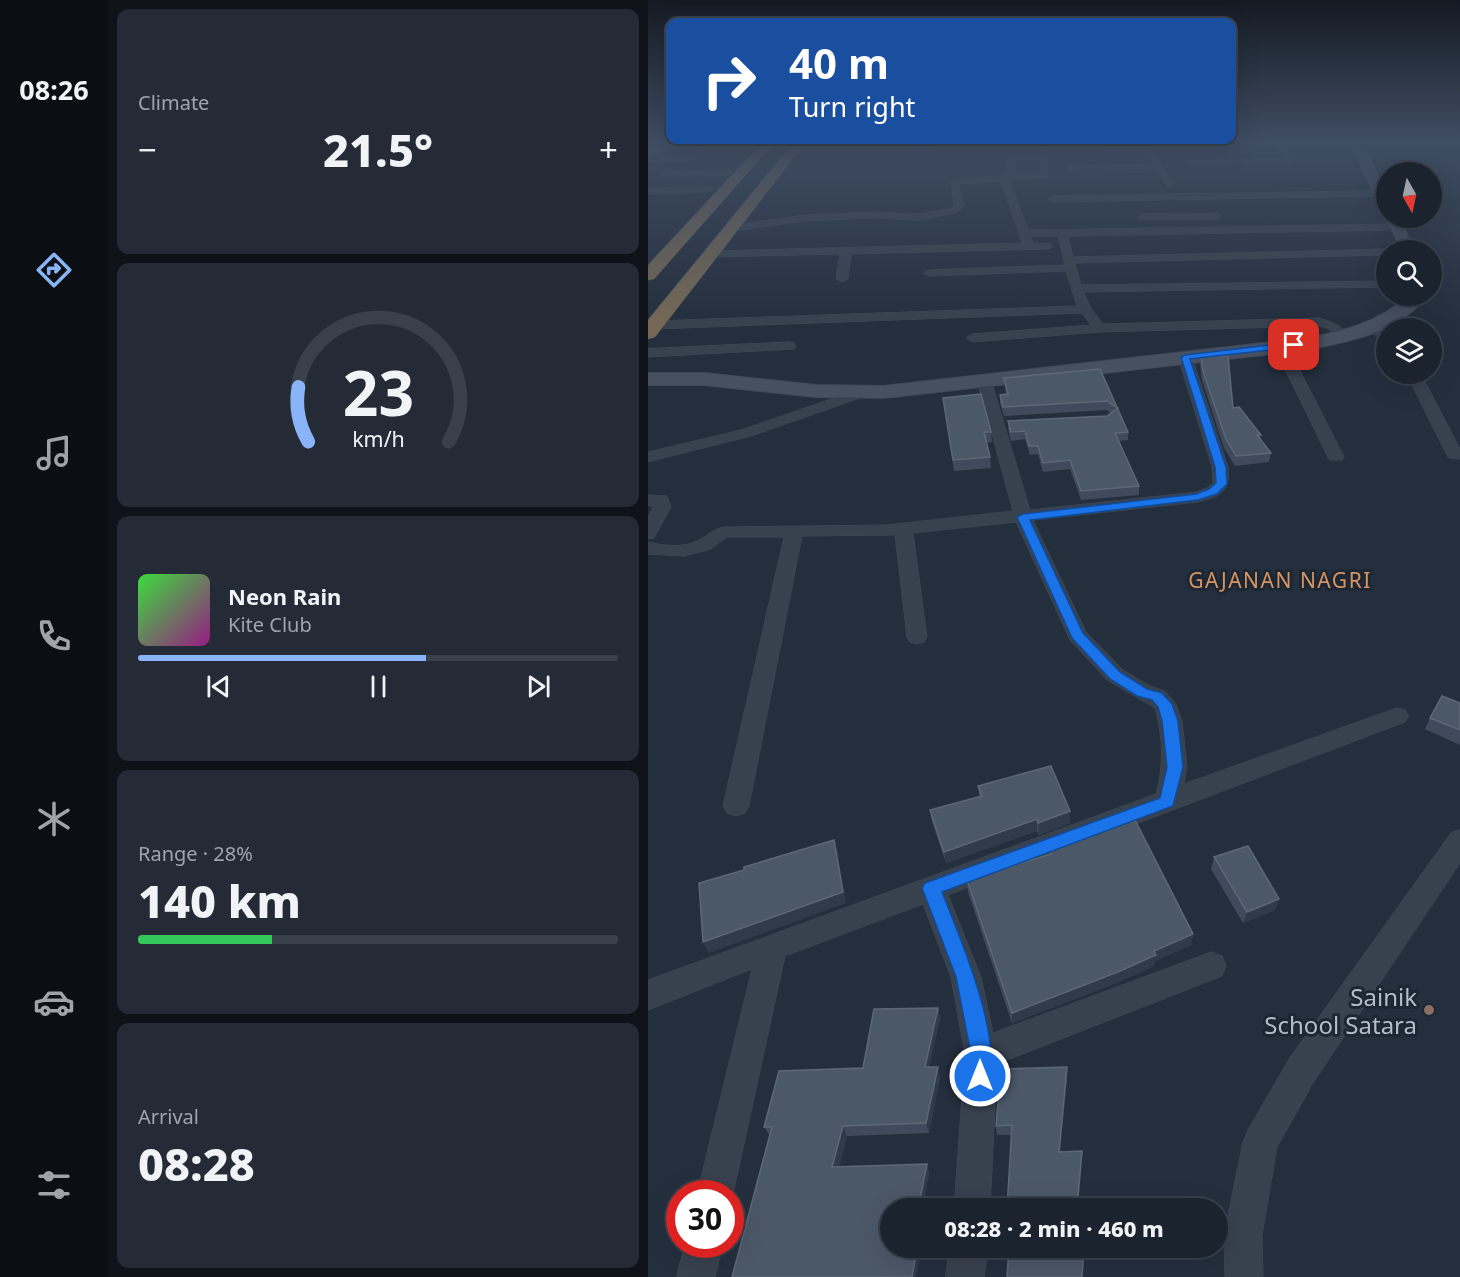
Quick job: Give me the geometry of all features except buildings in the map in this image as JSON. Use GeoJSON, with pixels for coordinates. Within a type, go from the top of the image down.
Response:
{"type":"FeatureCollection","features":[{"type":"Feature","properties":{"kind":"highway"},"geometry":{"type":"LineString","coordinates":[[663,236],[697,202]]}},
{"type":"Feature","properties":{"kind":"highway"},"geometry":{"type":"LineString","coordinates":[[656,279],[698,220],[715,202]]}},
{"type":"Feature","properties":{"kind":"highway"},"geometry":{"type":"LineString","coordinates":[[656,279],[725,224],[744,202]]}},
{"type":"Feature","properties":{"kind":"highway"},"geometry":{"type":"LineString","coordinates":[[651,329],[712,254],[725,224]]}},
{"type":"Feature","properties":{"kind":"street"},"geometry":{"type":"LineString","coordinates":[[725,224],[873,215],[920,217],[958,208],[957,202]]}},
{"type":"Feature","properties":{"kind":"street"},"geometry":{"type":"LineString","coordinates":[[1012,202],[1030,248]]}},
{"type":"Feature","properties":{"kind":"street"},"geometry":{"type":"LineString","coordinates":[[1143,217],[1224,216]]}},
{"type":"Feature","properties":{"kind":"street"},"geometry":{"type":"LineString","coordinates":[[1023,233],[1064,239],[1376,223]]}},
{"type":"Feature","properties":{"kind":"street"},"geometry":{"type":"LineString","coordinates":[[712,254],[1030,248],[1064,239]]}},
{"type":"Feature","properties":{"kind":"street"},"geometry":{"type":"LineString","coordinates":[[1064,239],[1068,264],[1076,289],[1085,309],[1100,328]]}},
{"type":"Feature","properties":{"kind":"street"},"geometry":{"type":"LineString","coordinates":[[842,279],[846,250]]}},
{"type":"Feature","properties":{"kind":"street"},"geometry":{"type":"LineString","coordinates":[[929,273],[1068,264],[1376,252]]}},
{"type":"Feature","properties":{"kind":"street"},"geometry":{"type":"LineString","coordinates":[[1076,289],[1376,284]]}},
{"type":"Feature","properties":{"kind":"street"},"geometry":{"type":"LineString","coordinates":[[1392,318],[1406,306]]}},
{"type":"Feature","properties":{"kind":"street"},"geometry":{"type":"LineString","coordinates":[[651,329],[1085,309]]}},
{"type":"Feature","properties":{"kind":"street"},"geometry":{"type":"LineString","coordinates":[[972,338],[1100,328],[1319,322],[1331,325],[1344,336]]}},
{"type":"Feature","properties":{"kind":"street"},"geometry":{"type":"LineString","coordinates":[[648,379],[702,379],[858,394],[1281,346],[1376,332]]}},
{"type":"Feature","properties":{"kind":"street"},"geometry":{"type":"LineString","coordinates":[[648,353],[789,346]]}},
{"type":"Feature","properties":{"kind":"street"},"geometry":{"type":"LineString","coordinates":[[1281,346],[1336,457]]}},
{"type":"Feature","properties":{"kind":"street"},"geometry":{"type":"LineString","coordinates":[[648,548],[659,551],[694,548],[706,545],[715,535],[724,532],[903,528],[1198,497],[1213,492],[1221,484],[1220,467],[1185,357]]}},
{"type":"Feature","properties":{"kind":"street"},"geometry":{"type":"LineString","coordinates":[[984,380],[1001,422],[1023,517],[1077,635],[1115,675],[1142,692],[1157,697],[1165,704],[1170,721],[1175,767],[1167,802]]}},
{"type":"Feature","properties":{"kind":"street"},"geometry":{"type":"LineString","coordinates":[[1419,384],[1455,455]]}},
{"type":"Feature","properties":{"kind":"street"},"geometry":{"type":"LineString","coordinates":[[648,457],[746,433],[858,394]]}},
{"type":"Feature","properties":{"kind":"street"},"geometry":{"type":"LineString","coordinates":[[648,500],[661,500],[662,507],[648,534]]}},
{"type":"Feature","properties":{"kind":"street"},"geometry":{"type":"LineString","coordinates":[[903,528],[917,637]]}},
{"type":"Feature","properties":{"kind":"street"},"geometry":{"type":"LineString","coordinates":[[736,806],[794,532]]}},
{"type":"Feature","properties":{"kind":"street"},"geometry":{"type":"LineString","coordinates":[[648,995],[1397,716]]}},
{"type":"Feature","properties":{"kind":"street"},"geometry":{"type":"LineString","coordinates":[[1244,1277],[1244,1235],[1260,1142],[1301,1071],[1460,841]]}},
{"type":"Feature","properties":{"kind":"street"},"geometry":{"type":"LineString","coordinates":[[931,888],[966,977],[981,1054],[973,1198]]}},
{"type":"Feature","properties":{"kind":"street"},"geometry":{"type":"LineString","coordinates":[[718,1180],[772,947]]}},
{"type":"Feature","properties":{"kind":"street"},"geometry":{"type":"LineString","coordinates":[[981,1054],[1211,966]]}},
{"type":"Feature","properties":{"kind":"street"},"geometry":{"type":"LineString","coordinates":[[696,1277],[701,1258]]}},
{"type":"Feature","properties":{"kind":"street"},"geometry":{"type":"LineString","coordinates":[[965,1277],[968,1258]]}},
{"type":"Feature","properties":{"kind":"place","name":"Sainik School Satara"},"geometry":{"type":"Point","coordinates":[1429,1010]}},
{"type":"Feature","properties":{"kind":"district","name":"GAJANAN NAGRI"},"geometry":{"type":"Point","coordinates":[1280,580]}},
{"type":"Feature","properties":{"kind":"route"},"geometry":{"type":"LineString","coordinates":[[980,1076],[981,1054],[966,977],[931,888],[1167,802],[1175,767],[1170,721],[1165,704],[1157,697],[1142,692],[1115,675],[1077,635],[1023,517],[1198,497],[1213,492],[1221,484],[1220,467],[1185,357],[1294,345]]}}]}
